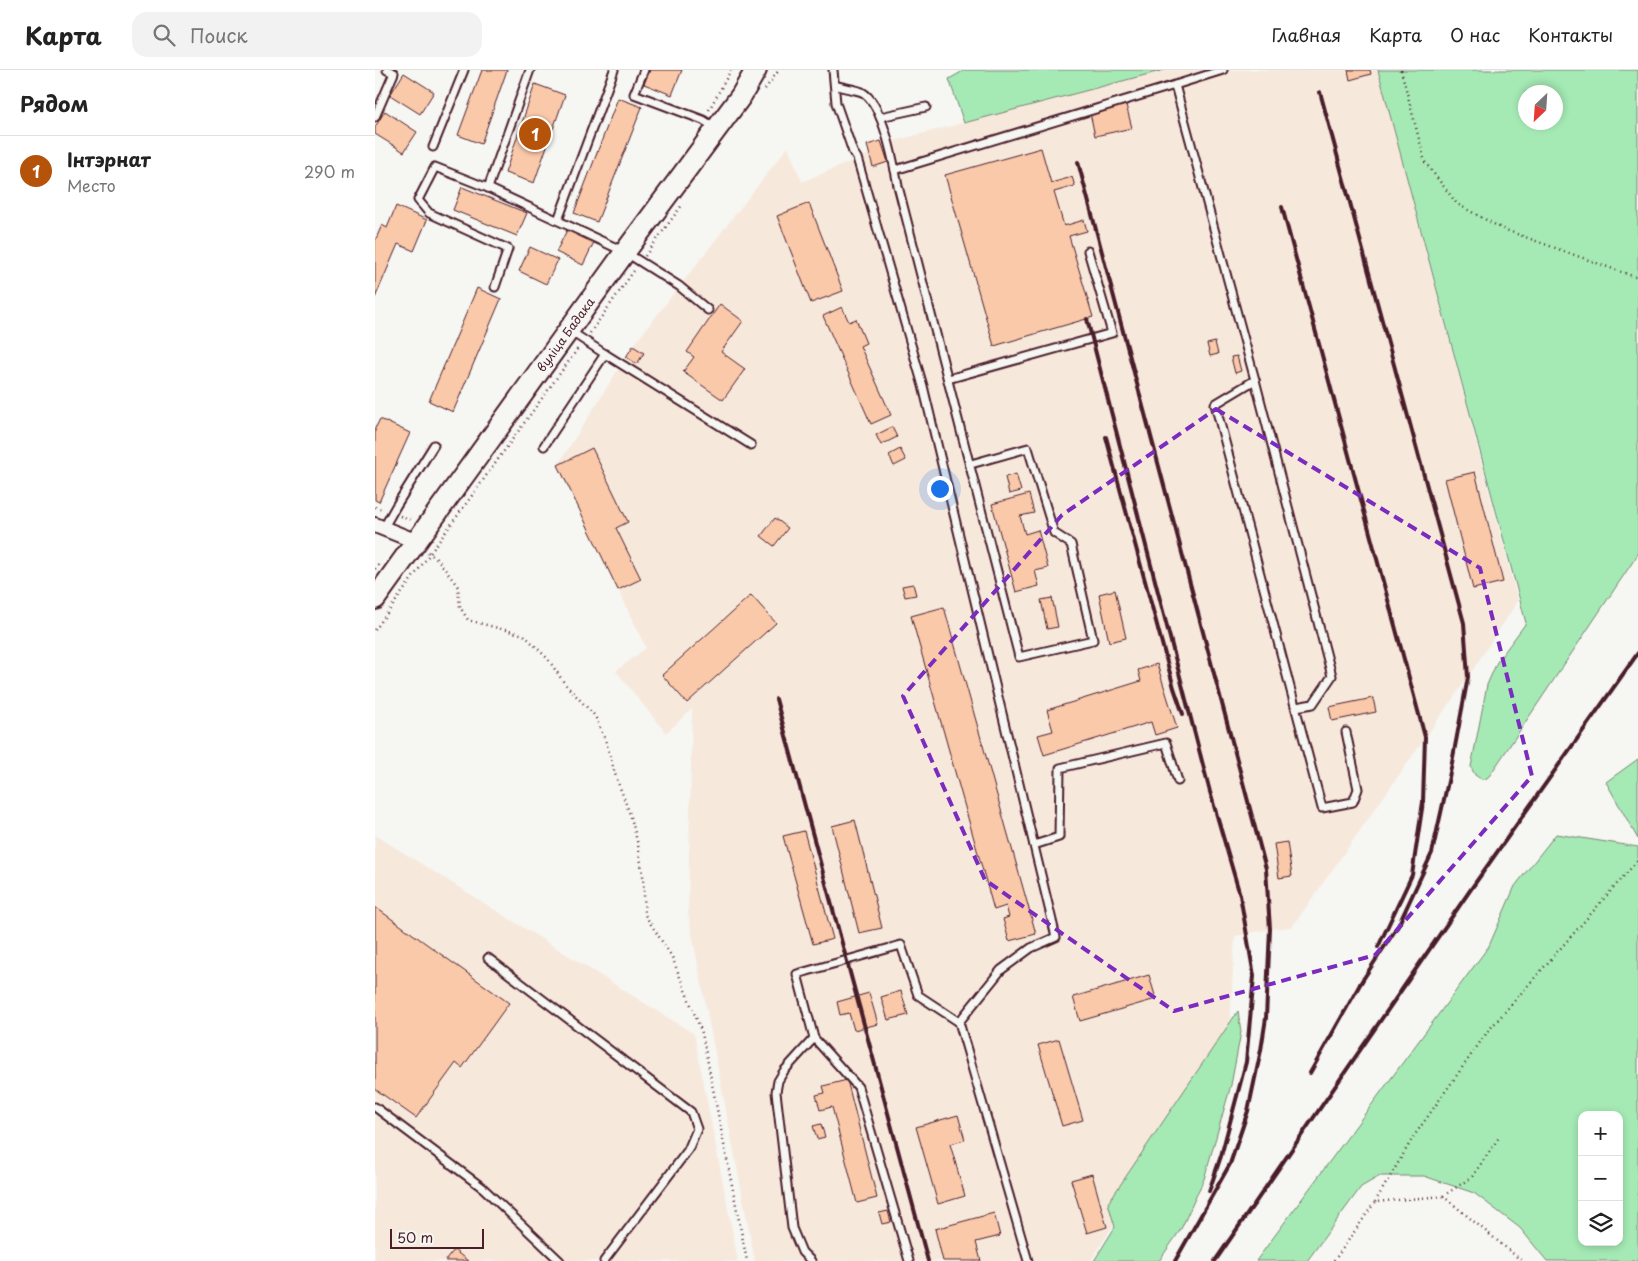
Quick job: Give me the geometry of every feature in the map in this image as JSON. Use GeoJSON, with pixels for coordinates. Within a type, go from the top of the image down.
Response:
{"type":"FeatureCollection","features":[{"type":"Feature","properties":{"kind":"main road","name":"вуліца Бадака"},"geometry":{"type":"LineString","coordinates":[[375,599],[423,547],[492,438],[577,336],[633,257],[716,129],[741,96],[756,70]]}},
{"type":"Feature","properties":{"kind":"street"},"geometry":{"type":"LineString","coordinates":[[379,527],[423,547]]}},
{"type":"Feature","properties":{"kind":"lane"},"geometry":{"type":"LineString","coordinates":[[375,117],[394,73],[387,70]]}},
{"type":"Feature","properties":{"kind":"lane"},"geometry":{"type":"LineString","coordinates":[[433,147],[464,70]]}},
{"type":"Feature","properties":{"kind":"lane"},"geometry":{"type":"LineString","coordinates":[[488,188],[529,70]]}},
{"type":"Feature","properties":{"kind":"lane"},"geometry":{"type":"LineString","coordinates":[[558,220],[614,70]]}},
{"type":"Feature","properties":{"kind":"lane"},"geometry":{"type":"LineString","coordinates":[[645,70],[635,94],[703,120],[716,129]]}},
{"type":"Feature","properties":{"kind":"lane"},"geometry":{"type":"LineString","coordinates":[[833,70],[836,103],[853,152],[857,158],[923,386],[1056,937],[1031,948],[1001,970],[959,1022]]}},
{"type":"Feature","properties":{"kind":"lane"},"geometry":{"type":"LineString","coordinates":[[895,170],[1223,70]]}},
{"type":"Feature","properties":{"kind":"lane"},"geometry":{"type":"LineString","coordinates":[[835,85],[863,93],[872,103],[880,117],[889,142],[1019,657],[1093,640],[1071,544],[1053,533],[1029,448],[971,464]]}},
{"type":"Feature","properties":{"kind":"lane"},"geometry":{"type":"LineString","coordinates":[[1175,85],[1255,380],[1332,676],[1313,704],[1296,707]]}},
{"type":"Feature","properties":{"kind":"lane"},"geometry":{"type":"LineString","coordinates":[[880,117],[926,107]]}},
{"type":"Feature","properties":{"kind":"lane"},"geometry":{"type":"LineString","coordinates":[[495,287],[508,249],[429,212],[418,200],[435,168],[488,188],[633,257],[679,286],[708,310]]}},
{"type":"Feature","properties":{"kind":"lane"},"geometry":{"type":"LineString","coordinates":[[948,378],[1112,333],[1088,251]]}},
{"type":"Feature","properties":{"kind":"lane"},"geometry":{"type":"LineString","coordinates":[[577,336],[751,445]]}},
{"type":"Feature","properties":{"kind":"lane"},"geometry":{"type":"LineString","coordinates":[[544,446],[605,354]]}},
{"type":"Feature","properties":{"kind":"lane"},"geometry":{"type":"LineString","coordinates":[[1255,380],[1215,404],[1322,808],[1353,802],[1358,790],[1345,732]]}},
{"type":"Feature","properties":{"kind":"lane"},"geometry":{"type":"LineString","coordinates":[[379,527],[395,506],[434,445]]}},
{"type":"Feature","properties":{"kind":"lane"},"geometry":{"type":"LineString","coordinates":[[1035,845],[1059,837],[1061,768],[1165,743],[1178,781]]}},
{"type":"Feature","properties":{"kind":"lane"},"geometry":{"type":"LineString","coordinates":[[909,1261],[858,1087],[814,1038],[797,974],[901,944],[918,995],[959,1022],[1029,1261]]}},
{"type":"Feature","properties":{"kind":"lane"},"geometry":{"type":"LineString","coordinates":[[488,958],[691,1112],[697,1129],[688,1150],[604,1261]]}},
{"type":"Feature","properties":{"kind":"lane"},"geometry":{"type":"LineString","coordinates":[[811,1261],[802,1252],[792,1228],[776,1092],[778,1081],[784,1071],[814,1038]]}},
{"type":"Feature","properties":{"kind":"lane"},"geometry":{"type":"LineString","coordinates":[[375,1107],[483,1188],[561,1261]]}},
{"type":"Feature","properties":{"kind":"path"},"geometry":{"type":"LineString","coordinates":[[761,94],[779,70]]}},
{"type":"Feature","properties":{"kind":"path"},"geometry":{"type":"LineString","coordinates":[[1401,70],[1425,162],[1457,204],[1503,229],[1638,278]]}},
{"type":"Feature","properties":{"kind":"path"},"geometry":{"type":"LineString","coordinates":[[375,630],[423,547],[633,257],[687,198]]}},
{"type":"Feature","properties":{"kind":"path"},"geometry":{"type":"LineString","coordinates":[[423,547],[439,561],[458,587],[460,607],[468,620],[523,635],[548,659],[565,684],[595,716],[606,742],[638,844],[643,875],[645,915],[672,958],[702,1033],[747,1261]]}},
{"type":"Feature","properties":{"kind":"path"},"geometry":{"type":"LineString","coordinates":[[1335,1261],[1375,1202],[1413,1136],[1488,1031],[1638,860]]}},
{"type":"Feature","properties":{"kind":"path"},"geometry":{"type":"LineString","coordinates":[[1375,1202],[1443,1196],[1472,1177],[1500,1136]]}},
{"type":"Feature","properties":{"kind":"path"},"geometry":{"type":"LineString","coordinates":[[1443,1196],[1522,1261]]}},
{"type":"Feature","properties":{"kind":"highlighted area"},"geometry":{"type":"Polygon","coordinates":[[[1216,409],[1480,568],[1532,776],[1375,955],[1174,1011],[985,880],[903,696],[1062,515],[1216,409]]]}},
{"type":"Feature","properties":{"kind":"shaded area"},"geometry":{"type":"Polygon","coordinates":[[[1164,70],[1378,70],[1518,601],[1468,677],[1292,927],[1235,936],[1229,1039],[1091,1261],[755,1261],[688,913],[692,709],[666,733],[616,671],[646,648],[558,465],[633,346],[788,147],[802,182],[869,154],[867,145],[881,141],[883,144],[1164,70]]]}},
{"type":"Feature","properties":{"kind":"shaded area"},"geometry":{"type":"Polygon","coordinates":[[[375,835],[694,1034],[738,1261],[375,1261],[375,835]]]}},
{"type":"Feature","properties":{"kind":"green space"},"geometry":{"type":"Polygon","coordinates":[[[965,70],[1164,70],[964,123],[949,79],[965,70]]]}},
{"type":"Feature","properties":{"kind":"green space"},"geometry":{"type":"Polygon","coordinates":[[[1378,70],[1638,70],[1638,554],[1490,775],[1487,778],[1481,779],[1475,775],[1471,767],[1487,685],[1497,662],[1526,623],[1378,70]]]}},
{"type":"Feature","properties":{"kind":"green space"},"geometry":{"type":"Polygon","coordinates":[[[1638,759],[1638,839],[1606,782],[1638,759]]]}},
{"type":"Feature","properties":{"kind":"green space"},"geometry":{"type":"Polygon","coordinates":[[[1556,834],[1638,847],[1638,1261],[1547,1261],[1520,1228],[1474,1193],[1424,1176],[1380,1176],[1361,1187],[1307,1261],[1256,1261],[1489,946],[1515,886],[1556,834]]]}},
{"type":"Feature","properties":{"kind":"green space"},"geometry":{"type":"Polygon","coordinates":[[[1238,1011],[1241,1032],[1231,1085],[1204,1179],[1181,1229],[1159,1261],[1094,1261],[1115,1227],[1108,1203],[1238,1011]]]}},
{"type":"Feature","properties":{"kind":"building"},"geometry":{"type":"Polygon","coordinates":[[[482,70],[507,70],[481,144],[458,135],[482,70]]]}},
{"type":"Feature","properties":{"kind":"building"},"geometry":{"type":"Polygon","coordinates":[[[650,70],[682,70],[672,95],[644,84],[650,70]]]}},
{"type":"Feature","properties":{"kind":"building"},"geometry":{"type":"Polygon","coordinates":[[[1348,70],[1370,70],[1371,74],[1350,80],[1348,70]]]}},
{"type":"Feature","properties":{"kind":"building"},"geometry":{"type":"Polygon","coordinates":[[[404,73],[434,92],[420,114],[390,95],[404,73]]]}},
{"type":"Feature","properties":{"kind":"building"},"geometry":{"type":"Polygon","coordinates":[[[535,84],[565,95],[534,183],[505,173],[535,84]]]}},
{"type":"Feature","properties":{"kind":"building"},"geometry":{"type":"Polygon","coordinates":[[[618,98],[642,107],[597,222],[574,213],[618,98]]]}},
{"type":"Feature","properties":{"kind":"building"},"geometry":{"type":"Polygon","coordinates":[[[1126,105],[1132,128],[1095,136],[1090,113],[1126,105]]]}},
{"type":"Feature","properties":{"kind":"building"},"geometry":{"type":"Polygon","coordinates":[[[385,111],[417,132],[404,152],[375,134],[375,127],[385,111]]]}},
{"type":"Feature","properties":{"kind":"building"},"geometry":{"type":"Polygon","coordinates":[[[881,141],[888,162],[873,167],[867,145],[881,141]]]}},
{"type":"Feature","properties":{"kind":"building"},"geometry":{"type":"Polygon","coordinates":[[[1041,148],[1051,183],[1072,177],[1075,186],[1054,192],[1064,226],[1084,220],[1087,231],[1069,236],[1093,317],[994,346],[945,175],[1041,148]]]}},
{"type":"Feature","properties":{"kind":"building"},"geometry":{"type":"Polygon","coordinates":[[[462,187],[527,213],[517,236],[453,210],[462,187]]]}},
{"type":"Feature","properties":{"kind":"building"},"geometry":{"type":"Polygon","coordinates":[[[809,203],[843,291],[811,303],[777,216],[809,203]]]}},
{"type":"Feature","properties":{"kind":"building"},"geometry":{"type":"Polygon","coordinates":[[[396,206],[427,220],[414,251],[398,244],[375,298],[375,241],[382,225],[387,228],[396,206]]]}},
{"type":"Feature","properties":{"kind":"building"},"geometry":{"type":"Polygon","coordinates":[[[568,228],[595,240],[583,265],[556,252],[568,228]]]}},
{"type":"Feature","properties":{"kind":"building"},"geometry":{"type":"Polygon","coordinates":[[[530,247],[558,260],[546,284],[519,271],[530,247]]]}},
{"type":"Feature","properties":{"kind":"building"},"geometry":{"type":"Polygon","coordinates":[[[477,288],[501,299],[453,412],[429,401],[477,288]]]}},
{"type":"Feature","properties":{"kind":"building"},"geometry":{"type":"Polygon","coordinates":[[[720,304],[743,321],[721,352],[745,369],[723,400],[683,372],[694,357],[687,352],[720,304]]]}},
{"type":"Feature","properties":{"kind":"building"},"geometry":{"type":"Polygon","coordinates":[[[842,307],[849,322],[856,319],[866,343],[860,346],[891,415],[871,424],[823,316],[842,307]]]}},
{"type":"Feature","properties":{"kind":"building"},"geometry":{"type":"Polygon","coordinates":[[[1215,342],[1218,354],[1210,356],[1207,344],[1215,342]]]}},
{"type":"Feature","properties":{"kind":"building"},"geometry":{"type":"Polygon","coordinates":[[[633,346],[644,353],[637,364],[626,357],[633,346]]]}},
{"type":"Feature","properties":{"kind":"building"},"geometry":{"type":"Polygon","coordinates":[[[1237,356],[1241,371],[1235,373],[1231,357],[1237,356]]]}},
{"type":"Feature","properties":{"kind":"building"},"geometry":{"type":"Polygon","coordinates":[[[380,419],[410,433],[379,502],[375,500],[375,427],[380,419]]]}},
{"type":"Feature","properties":{"kind":"building"},"geometry":{"type":"Polygon","coordinates":[[[892,427],[897,437],[881,445],[876,435],[892,427]]]}},
{"type":"Feature","properties":{"kind":"building"},"geometry":{"type":"Polygon","coordinates":[[[592,448],[628,522],[616,528],[641,579],[618,590],[558,465],[592,448]]]}},
{"type":"Feature","properties":{"kind":"building"},"geometry":{"type":"Polygon","coordinates":[[[900,449],[906,460],[894,466],[889,455],[900,449]]]}},
{"type":"Feature","properties":{"kind":"building"},"geometry":{"type":"Polygon","coordinates":[[[1475,472],[1503,582],[1473,589],[1445,479],[1475,472]]]}},
{"type":"Feature","properties":{"kind":"building"},"geometry":{"type":"Polygon","coordinates":[[[1016,474],[1021,491],[1009,494],[1005,477],[1016,474]]]}},
{"type":"Feature","properties":{"kind":"building"},"geometry":{"type":"Polygon","coordinates":[[[1029,494],[1034,513],[1020,516],[1025,534],[1038,530],[1048,568],[1035,571],[1039,586],[1016,592],[992,504],[1029,494]]]}},
{"type":"Feature","properties":{"kind":"building"},"geometry":{"type":"Polygon","coordinates":[[[775,518],[788,528],[774,546],[761,536],[775,518]]]}},
{"type":"Feature","properties":{"kind":"building"},"geometry":{"type":"Polygon","coordinates":[[[913,584],[916,595],[905,597],[902,586],[913,584]]]}},
{"type":"Feature","properties":{"kind":"building"},"geometry":{"type":"Polygon","coordinates":[[[1115,590],[1126,638],[1109,642],[1099,594],[1115,590]]]}},
{"type":"Feature","properties":{"kind":"building"},"geometry":{"type":"Polygon","coordinates":[[[751,595],[776,623],[687,703],[662,675],[751,595]]]}},
{"type":"Feature","properties":{"kind":"building"},"geometry":{"type":"Polygon","coordinates":[[[1052,598],[1058,627],[1047,629],[1041,600],[1052,598]]]}},
{"type":"Feature","properties":{"kind":"building"},"geometry":{"type":"Polygon","coordinates":[[[944,607],[1036,934],[1009,941],[1003,919],[1009,917],[1006,906],[994,910],[911,616],[944,607]]]}},
{"type":"Feature","properties":{"kind":"building"},"geometry":{"type":"Polygon","coordinates":[[[1157,664],[1177,728],[1155,735],[1151,722],[1044,755],[1038,735],[1053,731],[1047,710],[1141,681],[1138,670],[1157,664]]]}},
{"type":"Feature","properties":{"kind":"building"},"geometry":{"type":"Polygon","coordinates":[[[1373,698],[1376,712],[1332,721],[1329,707],[1373,698]]]}},
{"type":"Feature","properties":{"kind":"building"},"geometry":{"type":"Polygon","coordinates":[[[855,820],[882,928],[859,933],[832,826],[855,820]]]}},
{"type":"Feature","properties":{"kind":"building"},"geometry":{"type":"Polygon","coordinates":[[[804,831],[833,939],[813,944],[783,836],[804,831]]]}},
{"type":"Feature","properties":{"kind":"building"},"geometry":{"type":"Polygon","coordinates":[[[1287,842],[1292,876],[1279,878],[1274,844],[1287,842]]]}},
{"type":"Feature","properties":{"kind":"building"},"geometry":{"type":"Polygon","coordinates":[[[375,907],[509,1003],[462,1068],[456,1063],[416,1118],[375,1089],[375,907]]]}},
{"type":"Feature","properties":{"kind":"building"},"geometry":{"type":"Polygon","coordinates":[[[1149,975],[1156,999],[1080,1021],[1073,997],[1149,975]]]}},
{"type":"Feature","properties":{"kind":"building"},"geometry":{"type":"Polygon","coordinates":[[[901,991],[908,1015],[888,1020],[881,997],[901,991]]]}},
{"type":"Feature","properties":{"kind":"building"},"geometry":{"type":"Polygon","coordinates":[[[869,993],[878,1024],[854,1030],[849,1013],[840,1015],[837,1002],[869,993]]]}},
{"type":"Feature","properties":{"kind":"building"},"geometry":{"type":"Polygon","coordinates":[[[1059,1039],[1083,1120],[1062,1126],[1038,1045],[1059,1039]]]}},
{"type":"Feature","properties":{"kind":"building"},"geometry":{"type":"Polygon","coordinates":[[[847,1080],[877,1198],[857,1203],[832,1107],[820,1110],[816,1095],[825,1093],[823,1086],[847,1080]]]}},
{"type":"Feature","properties":{"kind":"building"},"geometry":{"type":"Polygon","coordinates":[[[958,1115],[965,1140],[950,1144],[965,1196],[938,1204],[916,1127],[958,1115]]]}},
{"type":"Feature","properties":{"kind":"building"},"geometry":{"type":"Polygon","coordinates":[[[821,1124],[825,1137],[817,1139],[813,1126],[821,1124]]]}},
{"type":"Feature","properties":{"kind":"building"},"geometry":{"type":"Polygon","coordinates":[[[1092,1174],[1107,1227],[1087,1233],[1071,1180],[1092,1174]]]}},
{"type":"Feature","properties":{"kind":"building"},"geometry":{"type":"Polygon","coordinates":[[[888,1211],[891,1222],[882,1224],[879,1213],[888,1211]]]}},
{"type":"Feature","properties":{"kind":"building"},"geometry":{"type":"Polygon","coordinates":[[[994,1213],[1000,1236],[976,1242],[981,1261],[943,1261],[935,1229],[994,1213]]]}},
{"type":"Feature","properties":{"kind":"building"},"geometry":{"type":"Polygon","coordinates":[[[454,1250],[468,1261],[445,1261],[454,1250]]]}},
{"type":"Feature","properties":{"kind":"railway"},"geometry":{"type":"LineString","coordinates":[[1320,92],[1464,623],[1468,677],[1451,768],[1432,853],[1398,926],[1360,984]]}},
{"type":"Feature","properties":{"kind":"railway"},"geometry":{"type":"LineString","coordinates":[[1078,162],[1266,869],[1270,929],[1266,1018],[1248,1111],[1230,1164],[1175,1261]]}},
{"type":"Feature","properties":{"kind":"railway"},"geometry":{"type":"LineString","coordinates":[[1282,207],[1425,737],[1423,802],[1412,875],[1378,947]]}},
{"type":"Feature","properties":{"kind":"railway"},"geometry":{"type":"LineString","coordinates":[[1087,319],[1210,792],[1240,895],[1254,976],[1246,1062],[1221,1156],[1209,1191]]}},
{"type":"Feature","properties":{"kind":"railway"},"geometry":{"type":"LineString","coordinates":[[1106,437],[1174,688],[1183,714]]}},
{"type":"Feature","properties":{"kind":"railway"},"geometry":{"type":"LineString","coordinates":[[1215,1261],[1471,889],[1638,653]]}},
{"type":"Feature","properties":{"kind":"railway"},"geometry":{"type":"LineString","coordinates":[[776,699],[928,1261]]}},
{"type":"Feature","properties":{"kind":"railway"},"geometry":{"type":"LineString","coordinates":[[1310,1073],[1363,979]]}},
{"type":"Feature","properties":{"kind":"place","name":"Інтэрнат"},"geometry":{"type":"Point","coordinates":[535,134]}}]}
